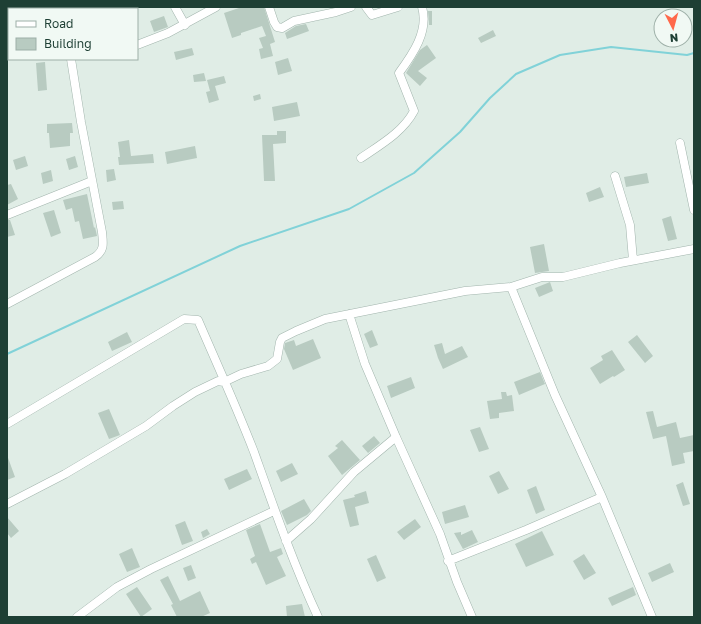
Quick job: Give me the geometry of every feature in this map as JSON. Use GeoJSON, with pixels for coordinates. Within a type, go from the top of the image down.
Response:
{"type":"FeatureCollection","features":[{"type":"Feature","properties":{"kind":"street"},"geometry":{"type":"LineString","coordinates":[[175,7],[185,25]]}},
{"type":"Feature","properties":{"kind":"street"},"geometry":{"type":"LineString","coordinates":[[138,45],[168,34],[216,7]]}},
{"type":"Feature","properties":{"kind":"street"},"geometry":{"type":"LineString","coordinates":[[269,7],[277,28],[282,28],[294,21],[336,12],[350,7]]}},
{"type":"Feature","properties":{"kind":"street"},"geometry":{"type":"LineString","coordinates":[[366,7],[372,15],[398,7]]}},
{"type":"Feature","properties":{"kind":"street"},"geometry":{"type":"LineString","coordinates":[[361,158],[398,131],[409,120],[414,111],[399,73],[409,58],[423,31],[422,7]]}},
{"type":"Feature","properties":{"kind":"street"},"geometry":{"type":"LineString","coordinates":[[7,304],[95,257],[102,250],[102,232],[71,60]]}},
{"type":"Feature","properties":{"kind":"street"},"geometry":{"type":"LineString","coordinates":[[680,143],[694,210]]}},
{"type":"Feature","properties":{"kind":"street"},"geometry":{"type":"LineString","coordinates":[[615,176],[630,225],[633,260]]}},
{"type":"Feature","properties":{"kind":"street"},"geometry":{"type":"LineString","coordinates":[[7,215],[92,181]]}},
{"type":"Feature","properties":{"kind":"street"},"geometry":{"type":"LineString","coordinates":[[7,504],[65,474],[146,426],[195,392],[218,381],[224,382],[241,374],[276,362],[280,342],[290,334],[325,319],[466,291],[511,288],[542,278],[563,277],[633,260],[694,249]]}},
{"type":"Feature","properties":{"kind":"street"},"geometry":{"type":"LineString","coordinates":[[511,288],[555,395],[602,497],[652,617]]}},
{"type":"Feature","properties":{"kind":"street"},"geometry":{"type":"LineString","coordinates":[[349,314],[365,364],[440,534],[448,561],[472,617]]}},
{"type":"Feature","properties":{"kind":"street"},"geometry":{"type":"LineString","coordinates":[[7,424],[184,319],[198,320],[254,452],[274,511],[318,617]]}},
{"type":"Feature","properties":{"kind":"street"},"geometry":{"type":"LineString","coordinates":[[286,541],[311,519],[354,472],[396,437]]}},
{"type":"Feature","properties":{"kind":"street"},"geometry":{"type":"LineString","coordinates":[[448,561],[526,530],[602,497]]}},
{"type":"Feature","properties":{"kind":"street"},"geometry":{"type":"LineString","coordinates":[[77,617],[117,587],[151,569],[274,511]]}},
{"type":"Feature","properties":{"kind":"building"},"geometry":{"type":"Polygon","coordinates":[[[242,7],[264,7],[275,42],[270,44],[273,56],[261,59],[259,49],[263,48],[259,38],[266,36],[262,26],[241,33],[241,35],[232,38],[224,13],[242,7]]]}},
{"type":"Feature","properties":{"kind":"building"},"geometry":{"type":"Polygon","coordinates":[[[428,11],[432,11],[432,25],[429,25],[428,11]]]}},
{"type":"Feature","properties":{"kind":"building"},"geometry":{"type":"Polygon","coordinates":[[[164,16],[168,27],[154,32],[150,21],[164,16]]]}},
{"type":"Feature","properties":{"kind":"building"},"geometry":{"type":"Polygon","coordinates":[[[306,24],[309,31],[287,39],[285,33],[296,26],[306,24]]]}},
{"type":"Feature","properties":{"kind":"building"},"geometry":{"type":"Polygon","coordinates":[[[493,30],[496,36],[481,43],[478,38],[493,30]]]}},
{"type":"Feature","properties":{"kind":"building"},"geometry":{"type":"Polygon","coordinates":[[[427,45],[436,58],[418,71],[427,78],[420,86],[406,73],[420,50],[427,45]]]}},
{"type":"Feature","properties":{"kind":"building"},"geometry":{"type":"Polygon","coordinates":[[[192,48],[194,55],[176,60],[174,52],[192,48]]]}},
{"type":"Feature","properties":{"kind":"building"},"geometry":{"type":"Polygon","coordinates":[[[288,58],[292,71],[278,75],[275,62],[288,58]]]}},
{"type":"Feature","properties":{"kind":"building"},"geometry":{"type":"Polygon","coordinates":[[[45,62],[47,90],[38,91],[36,63],[45,62]]]}},
{"type":"Feature","properties":{"kind":"building"},"geometry":{"type":"Polygon","coordinates":[[[204,73],[206,81],[194,82],[193,75],[204,73]]]}},
{"type":"Feature","properties":{"kind":"building"},"geometry":{"type":"Polygon","coordinates":[[[224,76],[226,83],[215,86],[219,100],[209,103],[206,92],[210,91],[207,80],[224,76]]]}},
{"type":"Feature","properties":{"kind":"building"},"geometry":{"type":"Polygon","coordinates":[[[260,94],[261,99],[254,101],[253,96],[260,94]]]}},
{"type":"Feature","properties":{"kind":"building"},"geometry":{"type":"Polygon","coordinates":[[[297,102],[300,116],[274,121],[272,107],[297,102]]]}},
{"type":"Feature","properties":{"kind":"building"},"geometry":{"type":"Polygon","coordinates":[[[72,123],[73,133],[70,133],[70,146],[50,148],[47,124],[72,123]]]}},
{"type":"Feature","properties":{"kind":"building"},"geometry":{"type":"Polygon","coordinates":[[[277,131],[286,131],[286,143],[273,144],[275,181],[264,181],[262,135],[277,135],[277,131]]]}},
{"type":"Feature","properties":{"kind":"building"},"geometry":{"type":"Polygon","coordinates":[[[129,140],[131,156],[153,154],[154,163],[119,165],[118,157],[120,157],[118,142],[129,140]]]}},
{"type":"Feature","properties":{"kind":"building"},"geometry":{"type":"Polygon","coordinates":[[[195,146],[197,158],[167,164],[165,152],[195,146]]]}},
{"type":"Feature","properties":{"kind":"building"},"geometry":{"type":"Polygon","coordinates":[[[25,156],[28,166],[16,170],[13,160],[25,156]]]}},
{"type":"Feature","properties":{"kind":"building"},"geometry":{"type":"Polygon","coordinates":[[[75,156],[78,167],[69,170],[66,159],[75,156]]]}},
{"type":"Feature","properties":{"kind":"building"},"geometry":{"type":"Polygon","coordinates":[[[114,169],[116,180],[107,182],[106,170],[114,169]]]}},
{"type":"Feature","properties":{"kind":"building"},"geometry":{"type":"Polygon","coordinates":[[[51,170],[53,181],[43,184],[41,173],[51,170]]]}},
{"type":"Feature","properties":{"kind":"building"},"geometry":{"type":"Polygon","coordinates":[[[647,173],[649,183],[626,187],[624,177],[647,173]]]}},
{"type":"Feature","properties":{"kind":"building"},"geometry":{"type":"Polygon","coordinates":[[[11,184],[18,199],[7,205],[7,185],[11,184]]]}},
{"type":"Feature","properties":{"kind":"building"},"geometry":{"type":"Polygon","coordinates":[[[600,187],[604,197],[589,202],[586,193],[600,187]]]}},
{"type":"Feature","properties":{"kind":"building"},"geometry":{"type":"Polygon","coordinates":[[[87,194],[97,236],[83,239],[79,221],[75,222],[72,208],[66,210],[63,200],[87,194]]]}},
{"type":"Feature","properties":{"kind":"building"},"geometry":{"type":"Polygon","coordinates":[[[123,201],[124,209],[113,210],[112,202],[123,201]]]}},
{"type":"Feature","properties":{"kind":"building"},"geometry":{"type":"Polygon","coordinates":[[[54,210],[61,233],[51,237],[43,213],[54,210]]]}},
{"type":"Feature","properties":{"kind":"building"},"geometry":{"type":"Polygon","coordinates":[[[671,216],[677,239],[668,241],[662,219],[671,216]]]}},
{"type":"Feature","properties":{"kind":"building"},"geometry":{"type":"Polygon","coordinates":[[[7,220],[10,220],[15,235],[7,237],[7,220]]]}},
{"type":"Feature","properties":{"kind":"building"},"geometry":{"type":"Polygon","coordinates":[[[544,244],[549,271],[535,273],[530,247],[544,244]]]}},
{"type":"Feature","properties":{"kind":"building"},"geometry":{"type":"Polygon","coordinates":[[[550,282],[553,291],[539,297],[535,288],[550,282]]]}},
{"type":"Feature","properties":{"kind":"building"},"geometry":{"type":"Polygon","coordinates":[[[372,330],[378,345],[370,348],[364,334],[372,330]]]}},
{"type":"Feature","properties":{"kind":"building"},"geometry":{"type":"Polygon","coordinates":[[[127,332],[132,342],[112,351],[108,342],[127,332]]]}},
{"type":"Feature","properties":{"kind":"building"},"geometry":{"type":"Polygon","coordinates":[[[637,335],[653,356],[645,363],[628,342],[637,335]]]}},
{"type":"Feature","properties":{"kind":"building"},"geometry":{"type":"Polygon","coordinates":[[[313,339],[321,358],[293,370],[284,349],[285,343],[294,340],[296,346],[313,339]]]}},
{"type":"Feature","properties":{"kind":"building"},"geometry":{"type":"Polygon","coordinates":[[[442,343],[445,354],[462,346],[468,357],[443,369],[434,345],[442,343]]]}},
{"type":"Feature","properties":{"kind":"building"},"geometry":{"type":"Polygon","coordinates":[[[612,350],[625,370],[600,384],[590,368],[603,360],[601,356],[612,350]]]}},
{"type":"Feature","properties":{"kind":"building"},"geometry":{"type":"Polygon","coordinates":[[[540,372],[545,384],[519,395],[514,382],[540,372]]]}},
{"type":"Feature","properties":{"kind":"building"},"geometry":{"type":"Polygon","coordinates":[[[411,377],[415,388],[391,398],[387,386],[411,377]]]}},
{"type":"Feature","properties":{"kind":"building"},"geometry":{"type":"Polygon","coordinates":[[[501,392],[506,392],[507,396],[512,395],[514,411],[499,413],[499,418],[490,419],[487,401],[502,399],[501,392]]]}},
{"type":"Feature","properties":{"kind":"building"},"geometry":{"type":"Polygon","coordinates":[[[109,409],[120,435],[109,439],[98,413],[109,409]]]}},
{"type":"Feature","properties":{"kind":"building"},"geometry":{"type":"Polygon","coordinates":[[[653,411],[657,427],[676,422],[680,438],[694,435],[694,451],[683,453],[685,463],[672,466],[666,436],[653,439],[646,412],[653,411]]]}},
{"type":"Feature","properties":{"kind":"building"},"geometry":{"type":"Polygon","coordinates":[[[480,427],[489,449],[479,452],[470,430],[480,427]]]}},
{"type":"Feature","properties":{"kind":"building"},"geometry":{"type":"Polygon","coordinates":[[[374,436],[380,443],[368,453],[362,446],[374,436]]]}},
{"type":"Feature","properties":{"kind":"building"},"geometry":{"type":"Polygon","coordinates":[[[342,440],[360,460],[342,475],[328,456],[338,448],[335,446],[342,440]]]}},
{"type":"Feature","properties":{"kind":"building"},"geometry":{"type":"Polygon","coordinates":[[[7,455],[15,477],[7,480],[7,455]]]}},
{"type":"Feature","properties":{"kind":"building"},"geometry":{"type":"Polygon","coordinates":[[[292,463],[298,474],[281,482],[276,471],[292,463]]]}},
{"type":"Feature","properties":{"kind":"building"},"geometry":{"type":"Polygon","coordinates":[[[247,469],[252,479],[229,490],[224,479],[247,469]]]}},
{"type":"Feature","properties":{"kind":"building"},"geometry":{"type":"Polygon","coordinates":[[[499,471],[509,489],[498,494],[489,476],[499,471]]]}},
{"type":"Feature","properties":{"kind":"building"},"geometry":{"type":"Polygon","coordinates":[[[683,482],[690,504],[683,506],[676,485],[683,482]]]}},
{"type":"Feature","properties":{"kind":"building"},"geometry":{"type":"Polygon","coordinates":[[[536,486],[545,510],[536,514],[527,490],[536,486]]]}},
{"type":"Feature","properties":{"kind":"building"},"geometry":{"type":"Polygon","coordinates":[[[366,491],[369,503],[355,507],[359,525],[350,527],[343,500],[355,497],[354,495],[366,491]]]}},
{"type":"Feature","properties":{"kind":"building"},"geometry":{"type":"Polygon","coordinates":[[[304,499],[311,511],[307,515],[287,525],[281,511],[304,499]]]}},
{"type":"Feature","properties":{"kind":"building"},"geometry":{"type":"Polygon","coordinates":[[[465,505],[469,517],[445,524],[442,512],[465,505]]]}},
{"type":"Feature","properties":{"kind":"building"},"geometry":{"type":"Polygon","coordinates":[[[7,517],[19,531],[11,538],[7,533],[7,517]]]}},
{"type":"Feature","properties":{"kind":"building"},"geometry":{"type":"Polygon","coordinates":[[[415,519],[421,527],[404,540],[397,532],[415,519]]]}},
{"type":"Feature","properties":{"kind":"building"},"geometry":{"type":"Polygon","coordinates":[[[185,521],[193,541],[182,545],[175,525],[185,521]]]}},
{"type":"Feature","properties":{"kind":"building"},"geometry":{"type":"Polygon","coordinates":[[[260,524],[270,552],[281,548],[283,554],[277,557],[286,576],[266,585],[256,562],[252,564],[250,559],[255,556],[246,530],[260,524]]]}},
{"type":"Feature","properties":{"kind":"building"},"geometry":{"type":"Polygon","coordinates":[[[207,529],[210,534],[203,538],[201,532],[207,529]]]}},
{"type":"Feature","properties":{"kind":"building"},"geometry":{"type":"Polygon","coordinates":[[[472,530],[478,542],[463,549],[454,533],[461,532],[461,535],[472,530]]]}},
{"type":"Feature","properties":{"kind":"building"},"geometry":{"type":"Polygon","coordinates":[[[542,531],[554,555],[526,567],[515,544],[542,531]]]}},
{"type":"Feature","properties":{"kind":"building"},"geometry":{"type":"Polygon","coordinates":[[[132,548],[140,567],[127,572],[119,554],[132,548]]]}},
{"type":"Feature","properties":{"kind":"building"},"geometry":{"type":"Polygon","coordinates":[[[584,554],[596,573],[584,580],[573,561],[584,554]]]}},
{"type":"Feature","properties":{"kind":"building"},"geometry":{"type":"Polygon","coordinates":[[[376,555],[386,578],[377,582],[367,559],[376,555]]]}},
{"type":"Feature","properties":{"kind":"building"},"geometry":{"type":"Polygon","coordinates":[[[670,563],[674,572],[652,582],[648,573],[670,563]]]}},
{"type":"Feature","properties":{"kind":"building"},"geometry":{"type":"Polygon","coordinates":[[[191,565],[196,578],[188,581],[183,568],[191,565]]]}},
{"type":"Feature","properties":{"kind":"building"},"geometry":{"type":"Polygon","coordinates":[[[168,576],[180,601],[200,591],[210,613],[201,617],[177,617],[171,605],[173,604],[160,580],[168,576]]]}},
{"type":"Feature","properties":{"kind":"building"},"geometry":{"type":"Polygon","coordinates":[[[137,587],[152,609],[141,617],[126,594],[137,587]]]}},
{"type":"Feature","properties":{"kind":"building"},"geometry":{"type":"Polygon","coordinates":[[[633,587],[636,595],[612,606],[608,598],[633,587]]]}},
{"type":"Feature","properties":{"kind":"building"},"geometry":{"type":"Polygon","coordinates":[[[302,604],[305,617],[287,617],[286,606],[302,604]]]}},
{"type":"Feature","properties":{"kind":"waterway"},"geometry":{"type":"LineString","coordinates":[[7,354],[240,246],[349,209],[414,173],[460,132],[490,98],[516,74],[560,55],[611,47],[687,55],[694,53]]}}]}
